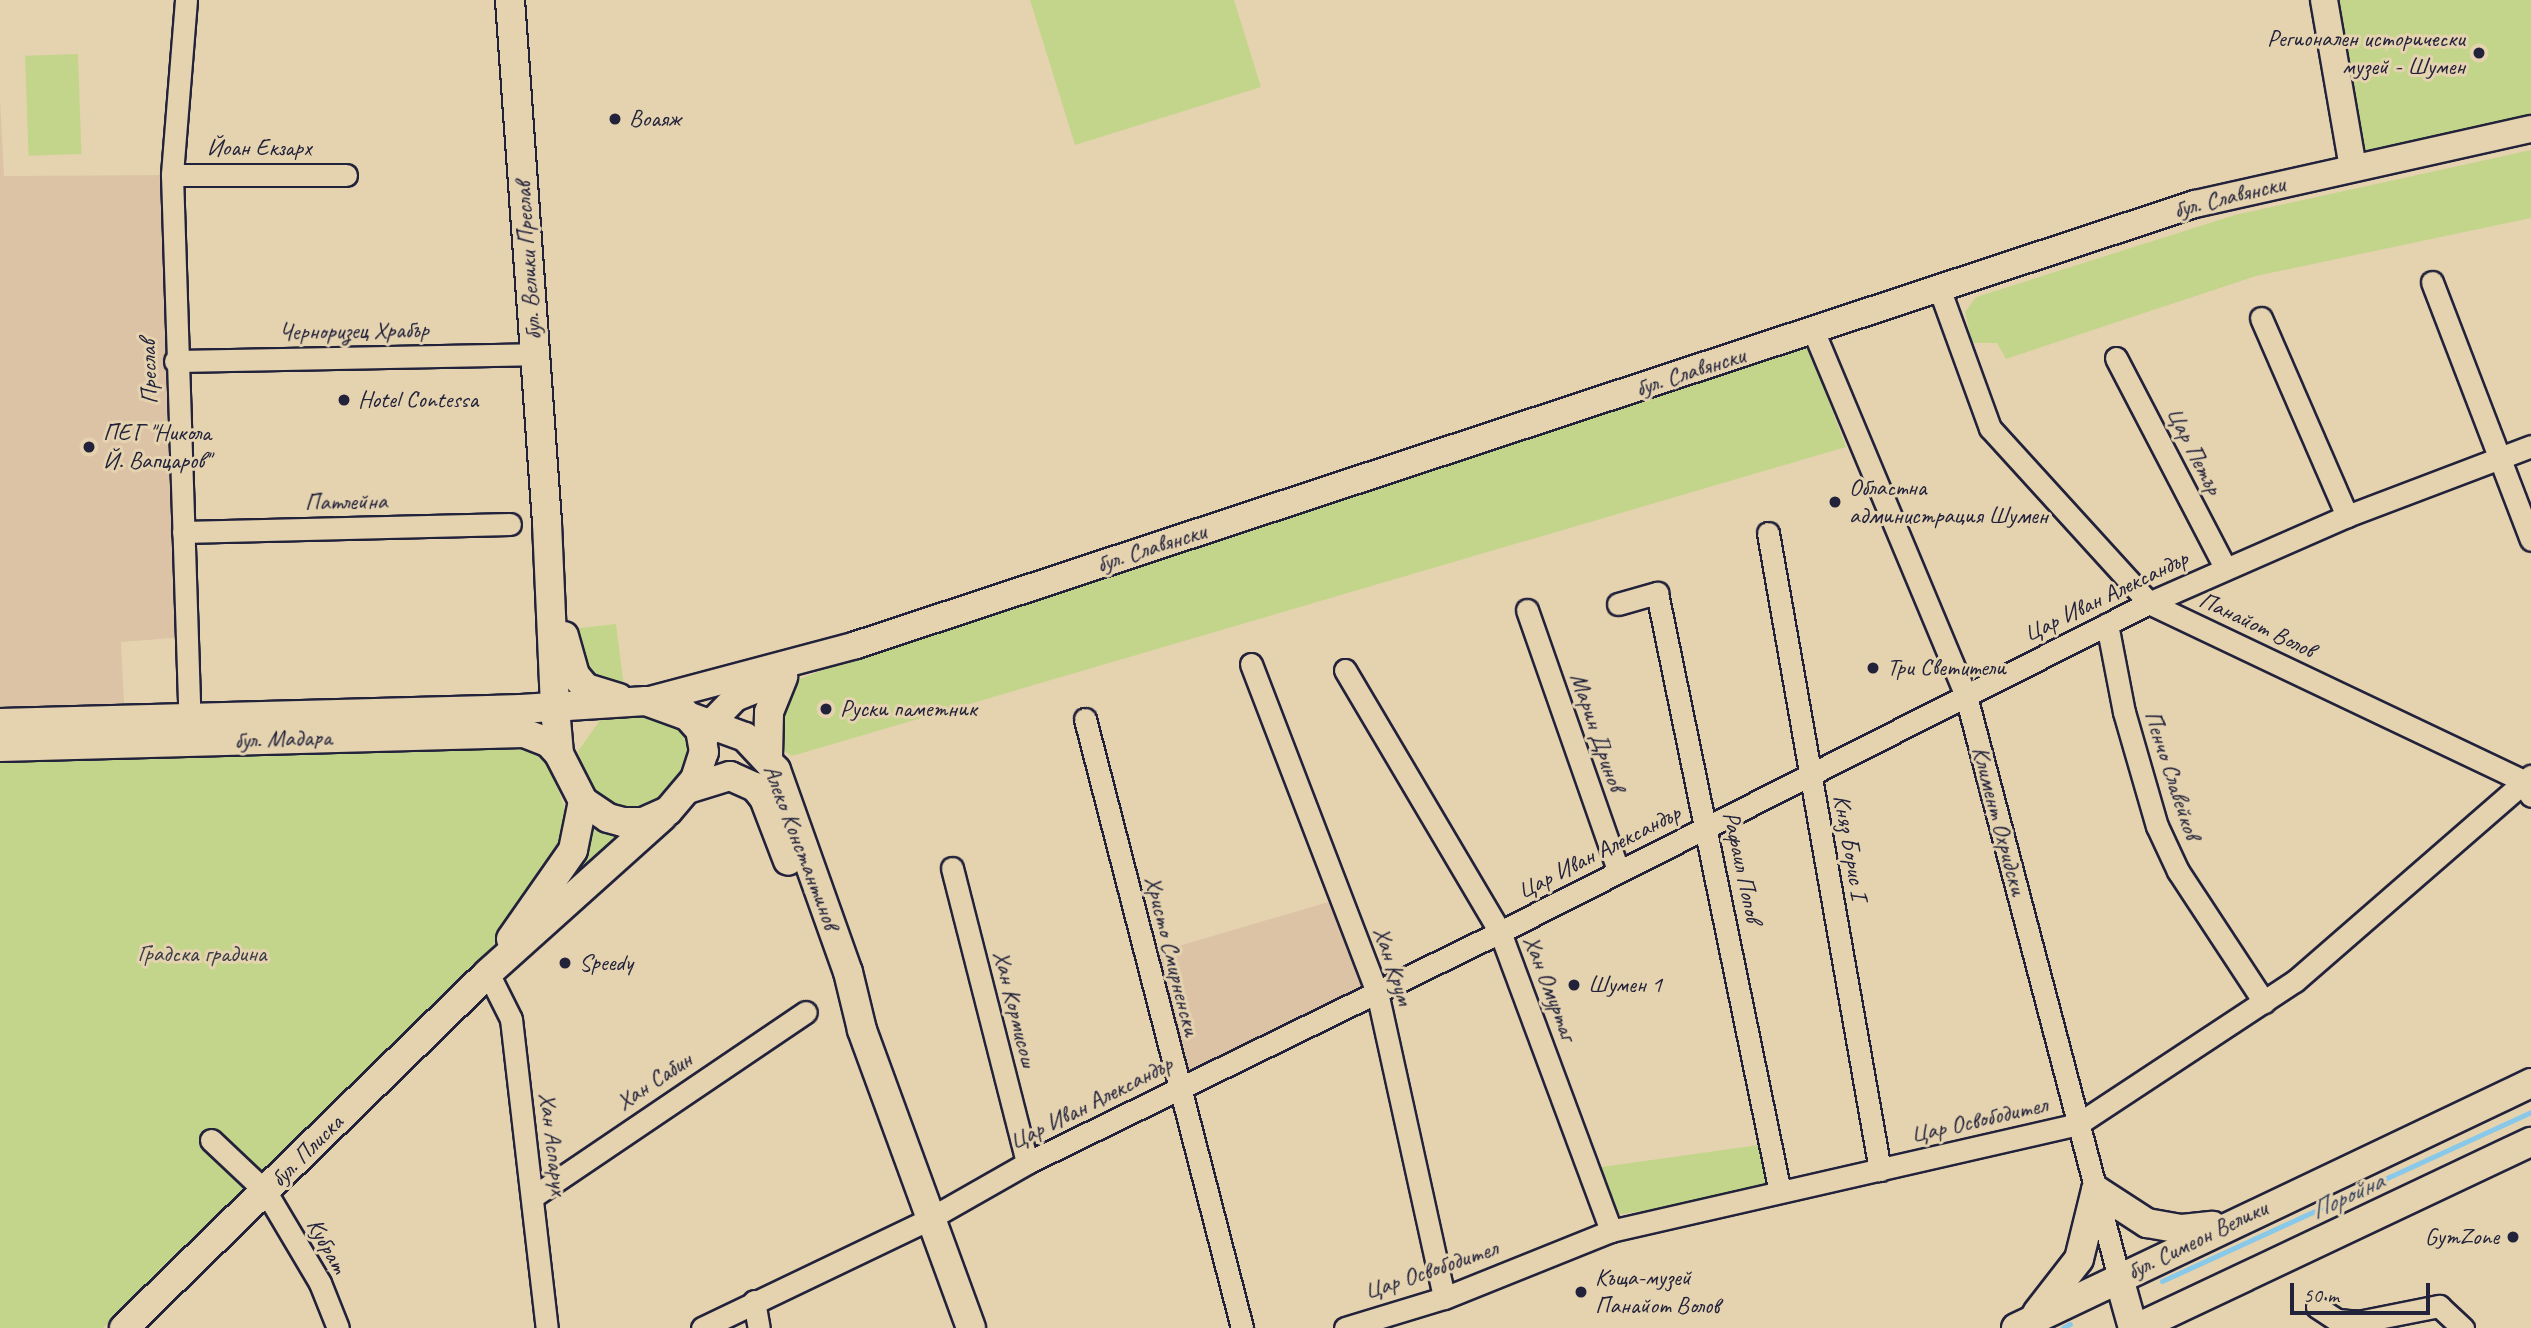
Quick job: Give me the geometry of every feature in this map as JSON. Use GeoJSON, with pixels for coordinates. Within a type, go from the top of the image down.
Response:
{"type":"FeatureCollection","features":[{"type":"Feature","properties":{"kind":"main road","name":"бул. Велики Преслав"},"geometry":{"type":"LineString","coordinates":[[510,0],[547,523],[555,708],[564,764]]}},
{"type":"Feature","properties":{"kind":"main road","name":"бул. Велики Преслав"},"geometry":{"type":"LineString","coordinates":[[547,523],[569,663],[586,688],[639,701]]}},
{"type":"Feature","properties":{"kind":"main road"},"geometry":{"type":"LineString","coordinates":[[768,757],[769,712],[783,677]]}},
{"type":"Feature","properties":{"kind":"main road"},"geometry":{"type":"LineString","coordinates":[[639,701],[684,712],[708,731],[701,766],[688,789],[668,811],[643,821],[622,822],[594,811],[583,801],[564,764],[572,733],[587,713],[602,704],[639,701]]}},
{"type":"Feature","properties":{"kind":"main road","name":"бул. Мадара"},"geometry":{"type":"LineString","coordinates":[[0,747],[190,730],[602,704]]}},
{"type":"Feature","properties":{"kind":"main road","name":"бул. Мадара"},"geometry":{"type":"LineString","coordinates":[[0,723],[190,730],[524,733],[548,742],[564,764]]}},
{"type":"Feature","properties":{"kind":"main road","name":"Алеко Константинов"},"geometry":{"type":"LineString","coordinates":[[708,731],[745,737],[768,757],[848,972],[862,1030],[971,1328]]}},
{"type":"Feature","properties":{"kind":"main road","name":"Алеко Константинов"},"geometry":{"type":"LineString","coordinates":[[688,789],[730,776],[743,779],[764,798],[834,979],[862,1030]]}},
{"type":"Feature","properties":{"kind":"main road","name":"бул. Плиска"},"geometry":{"type":"LineString","coordinates":[[488,973],[573,850],[583,801]]}},
{"type":"Feature","properties":{"kind":"main road","name":"бул. Плиска"},"geometry":{"type":"LineString","coordinates":[[124,1328],[488,973],[668,811]]}},
{"type":"Feature","properties":{"kind":"main road","name":"бул. Симеон Велики"},"geometry":{"type":"LineString","coordinates":[[2023,1325],[2230,1224],[2531,1083]]}},
{"type":"Feature","properties":{"kind":"main road"},"geometry":{"type":"LineString","coordinates":[[2135,1328],[2531,1142]]}},
{"type":"Feature","properties":{"kind":"main road"},"geometry":{"type":"LineString","coordinates":[[2023,1325],[2079,1259],[2096,1190],[2147,1223],[2182,1229],[2230,1224]]}},
{"type":"Feature","properties":{"kind":"main road","name":"Климент Охридски"},"geometry":{"type":"LineString","coordinates":[[2119,1278],[2135,1328]]}},
{"type":"Feature","properties":{"kind":"main road"},"geometry":{"type":"LineString","coordinates":[[2191,1328],[2231,1284]]}},
{"type":"Feature","properties":{"kind":"street","name":"Преслав"},"geometry":{"type":"LineString","coordinates":[[186,0],[172,175],[175,361],[190,730]]}},
{"type":"Feature","properties":{"kind":"street"},"geometry":{"type":"LineString","coordinates":[[2323,0],[2359,167]]}},
{"type":"Feature","properties":{"kind":"street","name":"бул. Славянски"},"geometry":{"type":"LineString","coordinates":[[639,701],[856,645],[2195,204],[2531,128]]}},
{"type":"Feature","properties":{"kind":"street","name":"Йоан Екзарх"},"geometry":{"type":"LineString","coordinates":[[172,175],[346,174]]}},
{"type":"Feature","properties":{"kind":"street"},"geometry":{"type":"LineString","coordinates":[[2432,282],[2531,540]]}},
{"type":"Feature","properties":{"kind":"street","name":"Панайот Волов"},"geometry":{"type":"LineString","coordinates":[[1939,288],[1990,428],[2149,603],[2528,784]]}},
{"type":"Feature","properties":{"kind":"street"},"geometry":{"type":"LineString","coordinates":[[2261,318],[2347,516]]}},
{"type":"Feature","properties":{"kind":"street","name":"Климент Охридски"},"geometry":{"type":"LineString","coordinates":[[1813,330],[1966,696],[2119,1278]]}},
{"type":"Feature","properties":{"kind":"street","name":"Черноризец Храбър"},"geometry":{"type":"LineString","coordinates":[[175,361],[535,354]]}},
{"type":"Feature","properties":{"kind":"street","name":"Цар Петър"},"geometry":{"type":"LineString","coordinates":[[2116,358],[2225,567]]}},
{"type":"Feature","properties":{"kind":"street","name":"Цар Иван Александър"},"geometry":{"type":"LineString","coordinates":[[702,1328],[929,1219],[1027,1163],[1500,932],[2149,603],[2225,567],[2347,516],[2497,456],[2531,446]]}},
{"type":"Feature","properties":{"kind":"street","name":"Патлейна"},"geometry":{"type":"LineString","coordinates":[[183,532],[510,524]]}},
{"type":"Feature","properties":{"kind":"street","name":"Княз Борис I"},"geometry":{"type":"LineString","coordinates":[[1768,533],[1881,1170]]}},
{"type":"Feature","properties":{"kind":"street","name":"Рафаил Попов"},"geometry":{"type":"LineString","coordinates":[[1618,604],[1657,593],[1780,1192]]}},
{"type":"Feature","properties":{"kind":"street","name":"Марин Дринов"},"geometry":{"type":"LineString","coordinates":[[1527,610],[1618,870]]}},
{"type":"Feature","properties":{"kind":"street","name":"Пенчо Славейков"},"geometry":{"type":"LineString","coordinates":[[2107,624],[2124,712],[2158,827],[2178,871],[2264,1002]]}},
{"type":"Feature","properties":{"kind":"street","name":"бул. Славянски"},"geometry":{"type":"LineString","coordinates":[[708,731],[735,698],[856,645]]}},
{"type":"Feature","properties":{"kind":"street","name":"Хан Крум"},"geometry":{"type":"LineString","coordinates":[[1251,664],[1377,992],[1444,1298]]}},
{"type":"Feature","properties":{"kind":"street","name":"Хан Омуртаг"},"geometry":{"type":"LineString","coordinates":[[1345,670],[1500,932],[1611,1231]]}},
{"type":"Feature","properties":{"kind":"street","name":"Христо Смирненски"},"geometry":{"type":"LineString","coordinates":[[1085,719],[1241,1328]]}},
{"type":"Feature","properties":{"kind":"street","name":"Цар Освободител"},"geometry":{"type":"LineString","coordinates":[[1345,1328],[1444,1298],[1611,1231],[2078,1124],[2295,981],[2528,784]]}},
{"type":"Feature","properties":{"kind":"street","name":"Хан Кормисош"},"geometry":{"type":"LineString","coordinates":[[951,868],[1027,1163]]}},
{"type":"Feature","properties":{"kind":"street","name":"Хан Аспарух"},"geometry":{"type":"LineString","coordinates":[[488,973],[510,1019],[534,1196],[547,1328]]}},
{"type":"Feature","properties":{"kind":"street","name":"Хан Сабин"},"geometry":{"type":"LineString","coordinates":[[534,1196],[806,1012]]}},
{"type":"Feature","properties":{"kind":"street","name":"Кубрат"},"geometry":{"type":"LineString","coordinates":[[211,1140],[266,1192],[320,1283],[338,1328]]}},
{"type":"Feature","properties":{"kind":"street"},"geometry":{"type":"LineString","coordinates":[[754,1301],[759,1328]]}},
{"type":"Feature","properties":{"kind":"street"},"geometry":{"type":"LineString","coordinates":[[2318,1307],[2337,1320],[2358,1322],[2439,1306],[2463,1328]]}},
{"type":"Feature","properties":{"kind":"shaded area","name":"ПЕГ \"Никола Й. Вапцаров\""},"geometry":{"type":"Polygon","coordinates":[[[0,99],[4,176],[172,175],[186,637],[121,642],[125,720],[0,723],[0,99]]]}},
{"type":"Feature","properties":{"kind":"shaded area"},"geometry":{"type":"Polygon","coordinates":[[[1342,898],[1377,992],[1179,1087],[1145,956],[1342,898]]]}},
{"type":"Feature","properties":{"kind":"green space"},"geometry":{"type":"Polygon","coordinates":[[[1030,0],[1234,0],[1261,87],[1075,145],[1030,0]]]}},
{"type":"Feature","properties":{"kind":"green space"},"geometry":{"type":"Polygon","coordinates":[[[2324,0],[2531,0],[2531,129],[2365,165],[2324,0]]]}},
{"type":"Feature","properties":{"kind":"green space"},"geometry":{"type":"Polygon","coordinates":[[[78,54],[81,154],[29,156],[25,56],[78,54]]]}},
{"type":"Feature","properties":{"kind":"green space"},"geometry":{"type":"Polygon","coordinates":[[[2531,150],[2531,218],[2256,276],[2006,359],[1997,343],[1972,343],[1965,312],[1976,297],[2235,215],[2531,150]]]}},
{"type":"Feature","properties":{"kind":"green space"},"geometry":{"type":"Polygon","coordinates":[[[1806,341],[1846,447],[792,756],[782,750],[775,716],[789,683],[944,624],[1806,341]]]}},
{"type":"Feature","properties":{"kind":"green space"},"geometry":{"type":"Polygon","coordinates":[[[616,624],[624,691],[589,681],[571,629],[616,624]]]}},
{"type":"Feature","properties":{"kind":"green space"},"geometry":{"type":"Polygon","coordinates":[[[621,711],[665,717],[693,738],[692,765],[652,808],[631,814],[588,795],[578,751],[603,716],[621,711]]]}},
{"type":"Feature","properties":{"kind":"green space","name":"Градска градина"},"geometry":{"type":"Polygon","coordinates":[[[510,745],[535,753],[551,770],[567,814],[567,841],[514,906],[490,951],[467,978],[103,1328],[0,1328],[0,757],[510,745]]]}},
{"type":"Feature","properties":{"kind":"green space"},"geometry":{"type":"Polygon","coordinates":[[[590,818],[633,827],[588,874],[576,860],[590,818]]]}},
{"type":"Feature","properties":{"kind":"green space"},"geometry":{"type":"Polygon","coordinates":[[[1773,1143],[1780,1192],[1598,1217],[1591,1169],[1773,1143]]]}},
{"type":"Feature","properties":{"kind":"waterway","name":"Поройна"},"geometry":{"type":"LineString","coordinates":[[2162,1281],[2531,1112]]}},
{"type":"Feature","properties":{"kind":"waterway","name":"Поройна"},"geometry":{"type":"LineString","coordinates":[[2063,1328],[2070,1324]]}},
{"type":"Feature","properties":{"kind":"place","name":"Регионален исторически музей - Шумен"},"geometry":{"type":"Point","coordinates":[2479,53]}},
{"type":"Feature","properties":{"kind":"place","name":"Воаяж"},"geometry":{"type":"Point","coordinates":[615,119]}},
{"type":"Feature","properties":{"kind":"place","name":"Hotel Contessa"},"geometry":{"type":"Point","coordinates":[344,400]}},
{"type":"Feature","properties":{"kind":"place","name":"ПЕГ \"Никола Й. Вапцаров\""},"geometry":{"type":"Point","coordinates":[89,447]}},
{"type":"Feature","properties":{"kind":"place","name":"Областна администрация Шумен"},"geometry":{"type":"Point","coordinates":[1835,502]}},
{"type":"Feature","properties":{"kind":"place","name":"Три Светители"},"geometry":{"type":"Point","coordinates":[1873,668]}},
{"type":"Feature","properties":{"kind":"place","name":"Руски паметник"},"geometry":{"type":"Point","coordinates":[826,709]}},
{"type":"Feature","properties":{"kind":"place","name":"Speedy"},"geometry":{"type":"Point","coordinates":[565,963]}},
{"type":"Feature","properties":{"kind":"place","name":"Шумен 1"},"geometry":{"type":"Point","coordinates":[1574,985]}},
{"type":"Feature","properties":{"kind":"place","name":"GymZone"},"geometry":{"type":"Point","coordinates":[2513,1237]}},
{"type":"Feature","properties":{"kind":"place","name":"Къща-музей Панайот Волов"},"geometry":{"type":"Point","coordinates":[1581,1292]}}]}
